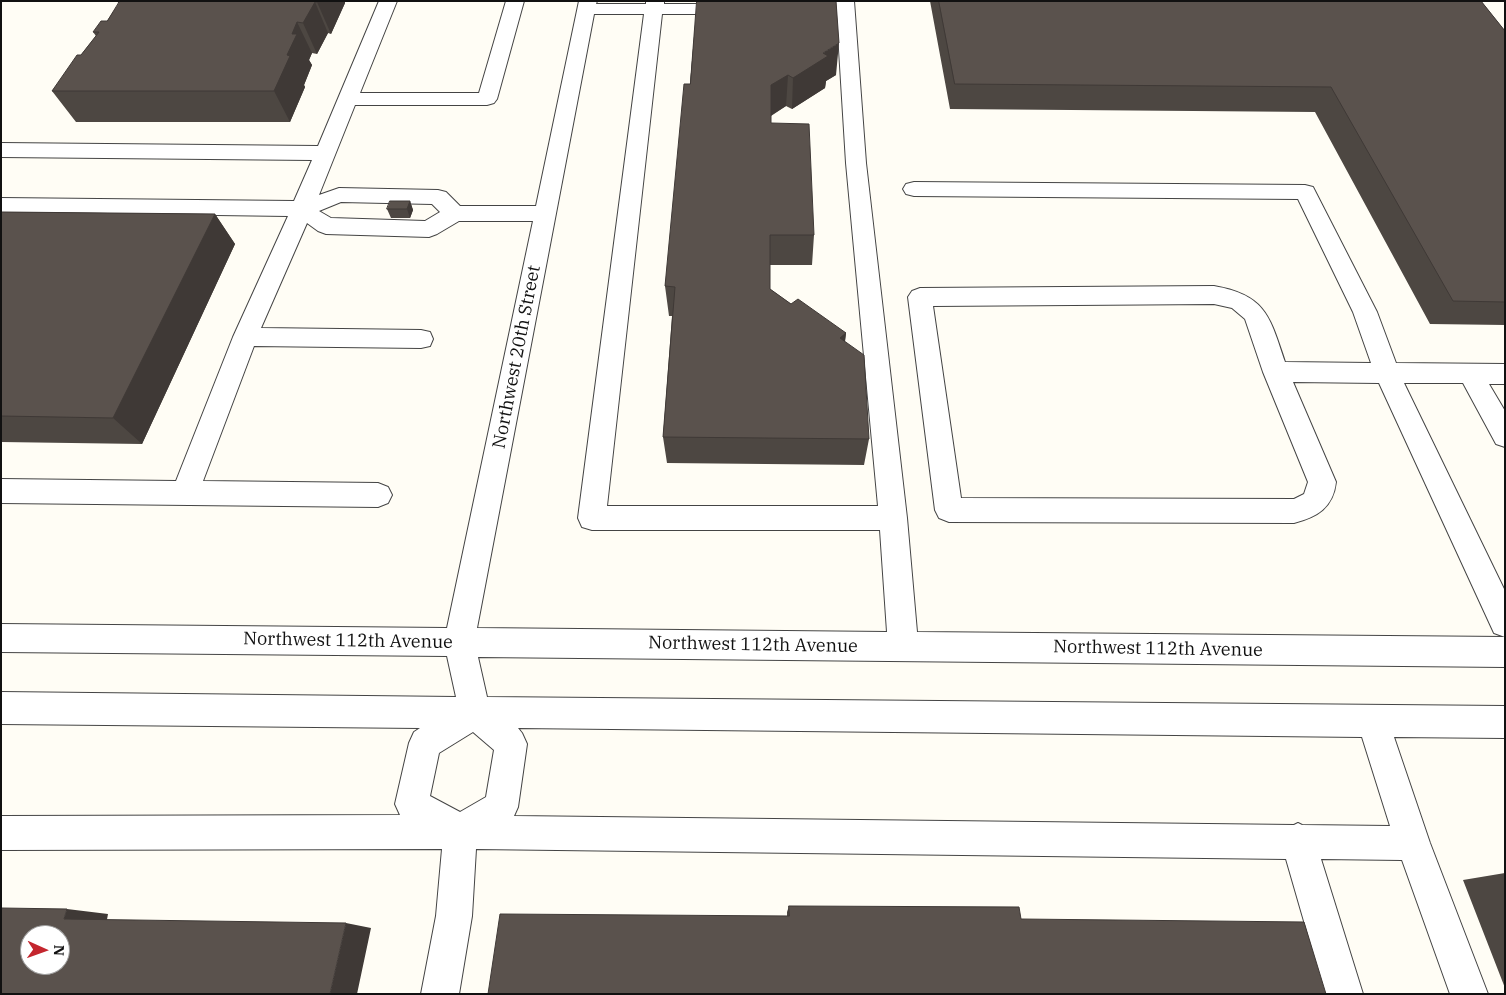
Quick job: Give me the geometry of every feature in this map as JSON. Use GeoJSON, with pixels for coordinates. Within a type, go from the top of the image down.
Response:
{"type":"FeatureCollection","features":[{"type":"Feature","properties":{"kind":"street"},"geometry":{"type":"LineString","coordinates":[[184,493],[245,336],[326,153],[388,1]]}},
{"type":"Feature","properties":{"kind":"street"},"geometry":{"type":"LineString","coordinates":[[348,99],[487,99],[515,1]]}},
{"type":"Feature","properties":{"kind":"street"},"geometry":{"type":"LineString","coordinates":[[588,5],[654,5],[750,9]]}},
{"type":"Feature","properties":{"kind":"street","name":"Northwest 20th Street"},"geometry":{"type":"LineString","coordinates":[[475,713],[459,642],[588,5]]}},
{"type":"Feature","properties":{"kind":"street"},"geometry":{"type":"LineString","coordinates":[[654,5],[592,518],[892,518]]}},
{"type":"Feature","properties":{"kind":"street"},"geometry":{"type":"LineString","coordinates":[[839,7],[892,518],[903,646]]}},
{"type":"Feature","properties":{"kind":"street"},"geometry":{"type":"LineString","coordinates":[[1,150],[326,153]]}},
{"type":"Feature","properties":{"kind":"street"},"geometry":{"type":"LineString","coordinates":[[914,189],[1305,192],[1365,312],[1387,373],[1505,623]]}},
{"type":"Feature","properties":{"kind":"street"},"geometry":{"type":"LineString","coordinates":[[1,205],[302,208],[340,195],[438,197],[455,213]]}},
{"type":"Feature","properties":{"kind":"street"},"geometry":{"type":"LineString","coordinates":[[302,208],[326,226],[429,229],[455,213],[546,214]]}},
{"type":"Feature","properties":{"kind":"street"},"geometry":{"type":"LineString","coordinates":[[1214,295],[1226,297],[1243,304],[1254,313],[1276,372],[1322,482],[1322,492],[1317,501],[1309,507],[1294,511],[949,510],[920,297],[1214,295]]}},
{"type":"Feature","properties":{"kind":"street"},"geometry":{"type":"LineString","coordinates":[[245,336],[420,339]]}},
{"type":"Feature","properties":{"kind":"street"},"geometry":{"type":"LineString","coordinates":[[1276,372],[1505,374]]}},
{"type":"Feature","properties":{"kind":"street"},"geometry":{"type":"LineString","coordinates":[[1471,374],[1505,436]]}},
{"type":"Feature","properties":{"kind":"street"},"geometry":{"type":"LineString","coordinates":[[1,491],[378,495]]}},
{"type":"Feature","properties":{"kind":"street","name":"Northwest 112th Avenue"},"geometry":{"type":"LineString","coordinates":[[1,638],[1505,652]]}},
{"type":"Feature","properties":{"kind":"street"},"geometry":{"type":"LineString","coordinates":[[1,708],[1505,722]]}},
{"type":"Feature","properties":{"kind":"street"},"geometry":{"type":"LineString","coordinates":[[460,832],[501,807],[511,744],[475,713]]}},
{"type":"Feature","properties":{"kind":"street"},"geometry":{"type":"LineString","coordinates":[[460,832],[412,804],[425,743],[475,713]]}},
{"type":"Feature","properties":{"kind":"street"},"geometry":{"type":"LineString","coordinates":[[1373,721],[1413,843],[1469,994]]}},
{"type":"Feature","properties":{"kind":"street"},"geometry":{"type":"LineString","coordinates":[[440,994],[454,916],[460,832]]}},
{"type":"Feature","properties":{"kind":"street"},"geometry":{"type":"LineString","coordinates":[[1,833],[460,832],[1298,840],[1413,843]]}},
{"type":"Feature","properties":{"kind":"street"},"geometry":{"type":"LineString","coordinates":[[1298,840],[1344,994]]}},
{"type":"Feature","properties":{"kind":"building"},"geometry":{"type":"Polygon","coordinates":[[[120,1],[318,1],[315,2],[303,23],[297,22],[292,34],[297,34],[287,55],[290,56],[274,91],[52,91],[77,55],[81,55],[99,32],[93,32],[101,21],[107,21],[120,1]]]}},
{"type":"Feature","properties":{"kind":"building"},"geometry":{"type":"Polygon","coordinates":[[[697,1],[836,1],[839,43],[823,53],[828,56],[793,78],[788,75],[771,85],[771,123],[809,124],[814,235],[770,235],[770,289],[791,304],[798,299],[846,333],[840,338],[864,355],[869,439],[663,437],[675,287],[665,286],[684,84],[690,84],[697,1]]]}},
{"type":"Feature","properties":{"kind":"building"},"geometry":{"type":"Polygon","coordinates":[[[939,1],[1481,1],[1505,31],[1505,302],[1453,301],[1331,87],[955,84],[939,1]]]}},
{"type":"Feature","properties":{"kind":"building"},"geometry":{"type":"Polygon","coordinates":[[[390,201],[410,201],[407,209],[387,209],[390,201]]]}},
{"type":"Feature","properties":{"kind":"building"},"geometry":{"type":"Polygon","coordinates":[[[1,212],[215,214],[113,418],[1,416],[1,212]]]}},
{"type":"Feature","properties":{"kind":"building"},"geometry":{"type":"Polygon","coordinates":[[[789,906],[1019,907],[1021,919],[1304,922],[1326,994],[488,994],[500,914],[789,916],[789,906]]]}},
{"type":"Feature","properties":{"kind":"building"},"geometry":{"type":"Polygon","coordinates":[[[1,908],[67,909],[64,919],[346,923],[330,994],[1,994],[1,908]]]}}]}
